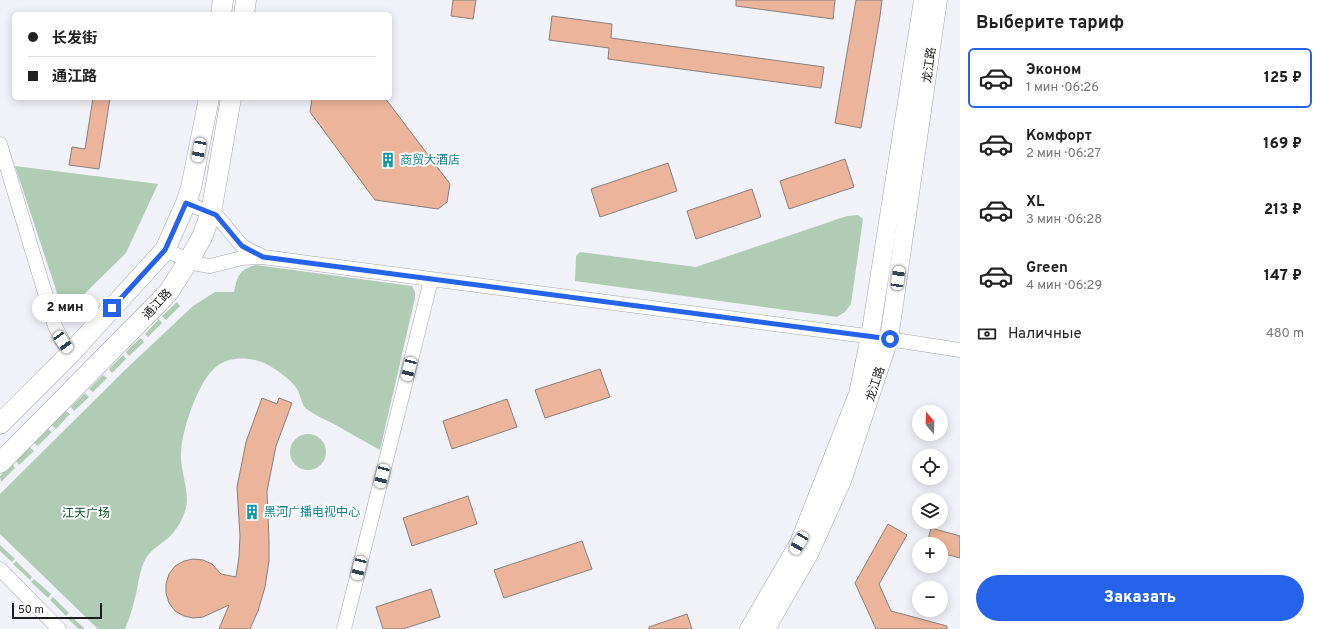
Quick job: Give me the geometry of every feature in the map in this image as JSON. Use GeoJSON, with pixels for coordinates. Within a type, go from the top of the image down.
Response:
{"type":"FeatureCollection","features":[{"type":"Feature","properties":{"kind":"main road"},"geometry":{"type":"LineString","coordinates":[[221,12],[223,0]]}},
{"type":"Feature","properties":{"kind":"main road"},"geometry":{"type":"LineString","coordinates":[[244,12],[246,0]]}},
{"type":"Feature","properties":{"kind":"main road"},"geometry":{"type":"LineString","coordinates":[[0,424],[71,353],[165,250],[186,203],[194,177],[209,100]]}},
{"type":"Feature","properties":{"kind":"main road","name":"通江路"},"geometry":{"type":"LineString","coordinates":[[0,463],[170,290],[202,237],[211,213],[231,100]]}},
{"type":"Feature","properties":{"kind":"street","name":"龙江路"},"geometry":{"type":"LineString","coordinates":[[749,629],[799,543],[858,394],[870,337],[923,0]]}},
{"type":"Feature","properties":{"kind":"street","name":"龙江路"},"geometry":{"type":"LineString","coordinates":[[766,629],[809,554],[842,481],[890,339],[938,0]]}},
{"type":"Feature","properties":{"kind":"street"},"geometry":{"type":"LineString","coordinates":[[0,144],[55,326],[63,342],[71,353]]}},
{"type":"Feature","properties":{"kind":"street"},"geometry":{"type":"LineString","coordinates":[[186,203],[216,215],[242,246],[263,257]]}},
{"type":"Feature","properties":{"kind":"street"},"geometry":{"type":"LineString","coordinates":[[165,250],[198,264],[210,266],[242,258],[263,257],[890,339],[960,350]]}},
{"type":"Feature","properties":{"kind":"street"},"geometry":{"type":"LineString","coordinates":[[344,629],[431,280]]}},
{"type":"Feature","properties":{"kind":"street"},"geometry":{"type":"LineString","coordinates":[[0,570],[59,629]]}},
{"type":"Feature","properties":{"kind":"green space"},"geometry":{"type":"Polygon","coordinates":[[[15,166],[158,184],[126,253],[64,314],[15,166]]]}},
{"type":"Feature","properties":{"kind":"green space"},"geometry":{"type":"Polygon","coordinates":[[[858,215],[863,219],[851,304],[845,312],[837,317],[575,281],[576,256],[580,252],[696,267],[847,216],[858,215]]]}},
{"type":"Feature","properties":{"kind":"green space","name":"江天广场"},"geometry":{"type":"Polygon","coordinates":[[[256,265],[412,286],[415,292],[415,298],[380,450],[308,410],[302,403],[295,385],[268,365],[258,361],[240,358],[228,360],[217,366],[203,383],[197,395],[187,422],[181,447],[181,463],[187,498],[187,505],[182,518],[170,536],[146,558],[139,579],[133,607],[125,629],[98,629],[0,534],[0,494],[126,369],[193,306],[215,292],[234,292],[236,282],[242,271],[256,265]]]}},
{"type":"Feature","properties":{"kind":"green space"},"geometry":{"type":"Polygon","coordinates":[[[177,302],[180,306],[166,320],[162,316],[177,302]]]}},
{"type":"Feature","properties":{"kind":"green space"},"geometry":{"type":"Polygon","coordinates":[[[159,319],[162,323],[148,337],[145,334],[159,319]]]}},
{"type":"Feature","properties":{"kind":"green space"},"geometry":{"type":"Polygon","coordinates":[[[140,338],[144,342],[129,356],[126,352],[140,338]]]}},
{"type":"Feature","properties":{"kind":"green space"},"geometry":{"type":"Polygon","coordinates":[[[123,355],[126,359],[112,373],[109,369],[123,355]]]}},
{"type":"Feature","properties":{"kind":"green space"},"geometry":{"type":"Polygon","coordinates":[[[103,375],[107,378],[93,392],[89,389],[103,375]]]}},
{"type":"Feature","properties":{"kind":"green space"},"geometry":{"type":"Polygon","coordinates":[[[85,393],[89,397],[74,411],[71,407],[85,393]]]}},
{"type":"Feature","properties":{"kind":"green space"},"geometry":{"type":"Polygon","coordinates":[[[66,411],[70,414],[56,429],[52,425],[66,411]]]}},
{"type":"Feature","properties":{"kind":"green space"},"geometry":{"type":"Polygon","coordinates":[[[48,429],[52,432],[38,446],[34,443],[48,429]]]}},
{"type":"Feature","properties":{"kind":"green space"},"geometry":{"type":"Polygon","coordinates":[[[312,434],[321,439],[325,445],[325,459],[321,465],[312,470],[304,470],[295,465],[291,459],[290,448],[295,439],[301,435],[312,434]]]}},
{"type":"Feature","properties":{"kind":"green space"},"geometry":{"type":"Polygon","coordinates":[[[30,447],[34,451],[19,465],[16,461],[30,447]]]}},
{"type":"Feature","properties":{"kind":"green space"},"geometry":{"type":"Polygon","coordinates":[[[12,464],[15,468],[1,482],[0,476],[12,464]]]}},
{"type":"Feature","properties":{"kind":"green space"},"geometry":{"type":"Polygon","coordinates":[[[0,545],[15,559],[12,562],[0,551],[0,545]]]}},
{"type":"Feature","properties":{"kind":"green space"},"geometry":{"type":"Polygon","coordinates":[[[16,561],[32,577],[30,580],[13,564],[16,561]]]}},
{"type":"Feature","properties":{"kind":"green space"},"geometry":{"type":"Polygon","coordinates":[[[34,579],[51,594],[48,598],[31,582],[34,579]]]}},
{"type":"Feature","properties":{"kind":"green space"},"geometry":{"type":"Polygon","coordinates":[[[53,597],[69,613],[66,616],[50,600],[53,597]]]}},
{"type":"Feature","properties":{"kind":"green space"},"geometry":{"type":"Polygon","coordinates":[[[71,616],[85,629],[79,629],[68,619],[71,616]]]}},
{"type":"Feature","properties":{"kind":"building"},"geometry":{"type":"Polygon","coordinates":[[[453,0],[476,0],[473,19],[451,16],[453,0]]]}},
{"type":"Feature","properties":{"kind":"building"},"geometry":{"type":"Polygon","coordinates":[[[736,0],[835,0],[833,19],[736,6],[736,0]]]}},
{"type":"Feature","properties":{"kind":"building"},"geometry":{"type":"Polygon","coordinates":[[[856,0],[882,0],[861,128],[835,123],[856,0]]]}},
{"type":"Feature","properties":{"kind":"building"},"geometry":{"type":"Polygon","coordinates":[[[552,16],[612,24],[611,38],[824,67],[821,88],[608,59],[609,48],[549,40],[552,16]]]}},
{"type":"Feature","properties":{"kind":"building"},"geometry":{"type":"Polygon","coordinates":[[[93,100],[110,100],[99,169],[69,165],[72,147],[85,149],[93,100]]]}},
{"type":"Feature","properties":{"kind":"building","name":"商贸大酒店"},"geometry":{"type":"Polygon","coordinates":[[[312,100],[387,100],[450,184],[447,202],[438,209],[375,200],[310,112],[312,100]]]}},
{"type":"Feature","properties":{"kind":"building"},"geometry":{"type":"Polygon","coordinates":[[[845,159],[854,187],[789,209],[780,181],[845,159]]]}},
{"type":"Feature","properties":{"kind":"building"},"geometry":{"type":"Polygon","coordinates":[[[668,163],[677,191],[600,217],[591,189],[668,163]]]}},
{"type":"Feature","properties":{"kind":"building"},"geometry":{"type":"Polygon","coordinates":[[[752,189],[761,217],[696,239],[687,211],[752,189]]]}},
{"type":"Feature","properties":{"kind":"building"},"geometry":{"type":"Polygon","coordinates":[[[600,369],[610,397],[545,418],[535,390],[600,369]]]}},
{"type":"Feature","properties":{"kind":"building","name":"黑河广播电视中心"},"geometry":{"type":"Polygon","coordinates":[[[262,398],[277,404],[279,398],[292,403],[276,446],[267,491],[269,561],[265,587],[258,611],[250,629],[219,629],[229,605],[203,617],[193,618],[184,616],[175,611],[169,603],[166,593],[166,584],[169,574],[175,566],[184,561],[193,559],[203,560],[212,564],[221,574],[236,577],[240,536],[237,487],[246,442],[262,398]]]}},
{"type":"Feature","properties":{"kind":"building"},"geometry":{"type":"Polygon","coordinates":[[[507,399],[517,427],[452,449],[443,421],[507,399]]]}},
{"type":"Feature","properties":{"kind":"building"},"geometry":{"type":"Polygon","coordinates":[[[468,496],[477,524],[412,546],[403,518],[468,496]]]}},
{"type":"Feature","properties":{"kind":"building"},"geometry":{"type":"Polygon","coordinates":[[[888,524],[907,535],[879,584],[891,611],[947,626],[947,629],[876,629],[855,583],[888,524]]]}},
{"type":"Feature","properties":{"kind":"building"},"geometry":{"type":"Polygon","coordinates":[[[931,529],[960,536],[960,558],[948,555],[948,537],[929,537],[931,529]]]}},
{"type":"Feature","properties":{"kind":"building"},"geometry":{"type":"Polygon","coordinates":[[[582,541],[592,569],[504,598],[494,570],[582,541]]]}},
{"type":"Feature","properties":{"kind":"building"},"geometry":{"type":"Polygon","coordinates":[[[431,589],[440,617],[403,629],[383,629],[376,607],[431,589]]]}},
{"type":"Feature","properties":{"kind":"building"},"geometry":{"type":"Polygon","coordinates":[[[687,614],[692,629],[649,629],[649,627],[687,614]]]}},
{"type":"Feature","properties":{"kind":"place","name":"商贸大酒店"},"geometry":{"type":"Point","coordinates":[388,160]}},
{"type":"Feature","properties":{"kind":"place","name":"黑河广播电视中心"},"geometry":{"type":"Point","coordinates":[252,512]}},
{"type":"Feature","properties":{"kind":"route"},"geometry":{"type":"LineString","coordinates":[[112,308],[165,250],[186,203],[216,215],[242,246],[263,257],[890,339]]}}]}
